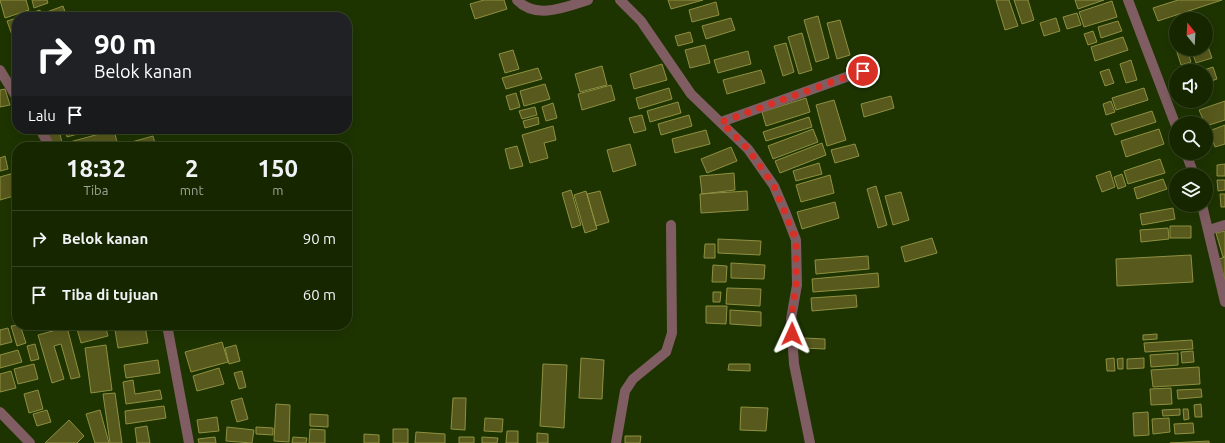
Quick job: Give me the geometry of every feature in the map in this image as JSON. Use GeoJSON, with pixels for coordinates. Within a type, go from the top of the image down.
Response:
{"type":"FeatureCollection","features":[{"type":"Feature","properties":{"kind":"street"},"geometry":{"type":"LineString","coordinates":[[517,0],[523,6],[534,10],[557,10],[588,0]]}},
{"type":"Feature","properties":{"kind":"street"},"geometry":{"type":"LineString","coordinates":[[620,0],[641,21],[691,94],[748,149],[774,186],[796,240],[796,285],[791,319],[794,364],[810,443]]}},
{"type":"Feature","properties":{"kind":"street"},"geometry":{"type":"LineString","coordinates":[[1128,0],[1172,116]]}},
{"type":"Feature","properties":{"kind":"street"},"geometry":{"type":"LineString","coordinates":[[0,70],[12,90]]}},
{"type":"Feature","properties":{"kind":"street"},"geometry":{"type":"LineString","coordinates":[[721,122],[863,71]]}},
{"type":"Feature","properties":{"kind":"street"},"geometry":{"type":"LineString","coordinates":[[1204,212],[1225,302]]}},
{"type":"Feature","properties":{"kind":"street"},"geometry":{"type":"LineString","coordinates":[[1209,230],[1225,225]]}},
{"type":"Feature","properties":{"kind":"street"},"geometry":{"type":"LineString","coordinates":[[616,443],[625,392],[633,379],[666,352],[670,343],[672,334],[671,226]]}},
{"type":"Feature","properties":{"kind":"street"},"geometry":{"type":"LineString","coordinates":[[168,330],[189,443]]}},
{"type":"Feature","properties":{"kind":"street"},"geometry":{"type":"LineString","coordinates":[[0,412],[30,443]]}},
{"type":"Feature","properties":{"kind":"building"},"geometry":{"type":"Polygon","coordinates":[[[0,0],[26,0],[29,10],[23,12],[12,12],[12,16],[5,18],[0,0]]]}},
{"type":"Feature","properties":{"kind":"building"},"geometry":{"type":"Polygon","coordinates":[[[32,0],[47,0],[48,3],[34,8],[32,0]]]}},
{"type":"Feature","properties":{"kind":"building"},"geometry":{"type":"Polygon","coordinates":[[[484,0],[504,0],[507,9],[475,19],[470,4],[484,0]]]}},
{"type":"Feature","properties":{"kind":"building"},"geometry":{"type":"Polygon","coordinates":[[[668,0],[703,0],[671,9],[668,0]]]}},
{"type":"Feature","properties":{"kind":"building"},"geometry":{"type":"Polygon","coordinates":[[[996,0],[1009,0],[1018,26],[1005,30],[996,0]]]}},
{"type":"Feature","properties":{"kind":"building"},"geometry":{"type":"Polygon","coordinates":[[[1014,0],[1028,0],[1034,20],[1022,24],[1014,0]]]}},
{"type":"Feature","properties":{"kind":"building"},"geometry":{"type":"Polygon","coordinates":[[[1075,0],[1104,0],[1078,9],[1075,0]]]}},
{"type":"Feature","properties":{"kind":"building"},"geometry":{"type":"Polygon","coordinates":[[[1178,0],[1222,0],[1185,12],[1169,12],[1169,17],[1158,21],[1153,8],[1178,0]]]}},
{"type":"Feature","properties":{"kind":"building"},"geometry":{"type":"Polygon","coordinates":[[[1112,1],[1117,17],[1084,27],[1079,12],[1112,1]]]}},
{"type":"Feature","properties":{"kind":"building"},"geometry":{"type":"Polygon","coordinates":[[[716,2],[719,15],[692,22],[689,10],[716,2]]]}},
{"type":"Feature","properties":{"kind":"building"},"geometry":{"type":"Polygon","coordinates":[[[63,6],[65,12],[47,12],[63,6]]]}},
{"type":"Feature","properties":{"kind":"building"},"geometry":{"type":"Polygon","coordinates":[[[1077,13],[1081,25],[1067,29],[1063,17],[1077,13]]]}},
{"type":"Feature","properties":{"kind":"building"},"geometry":{"type":"Polygon","coordinates":[[[818,16],[829,58],[816,62],[804,20],[818,16]]]}},
{"type":"Feature","properties":{"kind":"building"},"geometry":{"type":"Polygon","coordinates":[[[731,18],[735,30],[706,39],[702,26],[731,18]]]}},
{"type":"Feature","properties":{"kind":"building"},"geometry":{"type":"Polygon","coordinates":[[[1056,18],[1060,31],[1044,36],[1040,23],[1056,18]]]}},
{"type":"Feature","properties":{"kind":"building"},"geometry":{"type":"Polygon","coordinates":[[[12,20],[12,35],[7,21],[12,20]]]}},
{"type":"Feature","properties":{"kind":"building"},"geometry":{"type":"Polygon","coordinates":[[[840,20],[850,55],[837,59],[827,23],[840,20]]]}},
{"type":"Feature","properties":{"kind":"building"},"geometry":{"type":"Polygon","coordinates":[[[1118,21],[1122,31],[1101,38],[1098,27],[1118,21]]]}},
{"type":"Feature","properties":{"kind":"building"},"geometry":{"type":"Polygon","coordinates":[[[1093,31],[1097,42],[1088,45],[1084,34],[1093,31]]]}},
{"type":"Feature","properties":{"kind":"building"},"geometry":{"type":"Polygon","coordinates":[[[690,32],[693,42],[678,46],[675,36],[690,32]]]}},
{"type":"Feature","properties":{"kind":"building"},"geometry":{"type":"Polygon","coordinates":[[[802,33],[812,70],[799,74],[788,37],[802,33]]]}},
{"type":"Feature","properties":{"kind":"building"},"geometry":{"type":"Polygon","coordinates":[[[1123,37],[1128,50],[1095,61],[1091,47],[1123,37]]]}},
{"type":"Feature","properties":{"kind":"building"},"geometry":{"type":"Polygon","coordinates":[[[786,43],[794,72],[783,76],[774,46],[786,43]]]}},
{"type":"Feature","properties":{"kind":"building"},"geometry":{"type":"Polygon","coordinates":[[[705,45],[710,63],[690,68],[685,50],[705,45]]]}},
{"type":"Feature","properties":{"kind":"building"},"geometry":{"type":"Polygon","coordinates":[[[513,50],[519,69],[505,73],[499,54],[513,50]]]}},
{"type":"Feature","properties":{"kind":"building"},"geometry":{"type":"Polygon","coordinates":[[[748,51],[751,64],[718,73],[714,60],[748,51]]]}},
{"type":"Feature","properties":{"kind":"building"},"geometry":{"type":"Polygon","coordinates":[[[1178,56],[1189,56],[1191,62],[1181,64],[1178,56]]]}},
{"type":"Feature","properties":{"kind":"building"},"geometry":{"type":"Polygon","coordinates":[[[1194,56],[1211,56],[1212,58],[1196,63],[1194,56]]]}},
{"type":"Feature","properties":{"kind":"building"},"geometry":{"type":"Polygon","coordinates":[[[1131,60],[1137,80],[1126,83],[1120,64],[1131,60]]]}},
{"type":"Feature","properties":{"kind":"building"},"geometry":{"type":"Polygon","coordinates":[[[662,64],[667,80],[634,89],[630,74],[662,64]]]}},
{"type":"Feature","properties":{"kind":"building"},"geometry":{"type":"Polygon","coordinates":[[[602,66],[607,85],[580,92],[575,74],[602,66]]]}},
{"type":"Feature","properties":{"kind":"building"},"geometry":{"type":"Polygon","coordinates":[[[1213,67],[1217,79],[1213,80],[1213,67]]]}},
{"type":"Feature","properties":{"kind":"building"},"geometry":{"type":"Polygon","coordinates":[[[538,68],[542,79],[506,89],[502,78],[538,68]]]}},
{"type":"Feature","properties":{"kind":"building"},"geometry":{"type":"Polygon","coordinates":[[[1109,69],[1114,83],[1105,86],[1100,72],[1109,69]]]}},
{"type":"Feature","properties":{"kind":"building"},"geometry":{"type":"Polygon","coordinates":[[[761,70],[765,83],[727,94],[723,80],[761,70]]]}},
{"type":"Feature","properties":{"kind":"building"},"geometry":{"type":"Polygon","coordinates":[[[545,84],[550,99],[524,106],[520,91],[545,84]]]}},
{"type":"Feature","properties":{"kind":"building"},"geometry":{"type":"Polygon","coordinates":[[[611,85],[615,100],[582,110],[578,94],[611,85]]]}},
{"type":"Feature","properties":{"kind":"building"},"geometry":{"type":"Polygon","coordinates":[[[669,88],[672,99],[639,109],[636,98],[669,88]]]}},
{"type":"Feature","properties":{"kind":"building"},"geometry":{"type":"Polygon","coordinates":[[[1144,88],[1148,100],[1116,110],[1112,98],[1144,88]]]}},
{"type":"Feature","properties":{"kind":"building"},"geometry":{"type":"Polygon","coordinates":[[[5,89],[10,105],[0,107],[0,90],[5,89]]]}},
{"type":"Feature","properties":{"kind":"building"},"geometry":{"type":"Polygon","coordinates":[[[516,93],[520,107],[510,110],[506,96],[516,93]]]}},
{"type":"Feature","properties":{"kind":"building"},"geometry":{"type":"Polygon","coordinates":[[[891,96],[894,108],[864,117],[861,104],[891,96]]]}},
{"type":"Feature","properties":{"kind":"building"},"geometry":{"type":"Polygon","coordinates":[[[806,98],[810,112],[766,126],[762,112],[806,98]]]}},
{"type":"Feature","properties":{"kind":"building"},"geometry":{"type":"Polygon","coordinates":[[[834,100],[846,140],[827,146],[816,105],[834,100]]]}},
{"type":"Feature","properties":{"kind":"building"},"geometry":{"type":"Polygon","coordinates":[[[1111,101],[1115,112],[1106,115],[1103,104],[1111,101]]]}},
{"type":"Feature","properties":{"kind":"building"},"geometry":{"type":"Polygon","coordinates":[[[1225,101],[1225,120],[1213,124],[1213,116],[1202,116],[1199,110],[1213,108],[1213,105],[1225,101]]]}},
{"type":"Feature","properties":{"kind":"building"},"geometry":{"type":"Polygon","coordinates":[[[678,102],[681,113],[650,122],[647,111],[678,102]]]}},
{"type":"Feature","properties":{"kind":"building"},"geometry":{"type":"Polygon","coordinates":[[[553,103],[557,118],[546,121],[542,107],[553,103]]]}},
{"type":"Feature","properties":{"kind":"building"},"geometry":{"type":"Polygon","coordinates":[[[535,107],[537,115],[522,119],[519,111],[535,107]]]}},
{"type":"Feature","properties":{"kind":"building"},"geometry":{"type":"Polygon","coordinates":[[[1152,111],[1156,122],[1115,135],[1111,124],[1152,111]]]}},
{"type":"Feature","properties":{"kind":"building"},"geometry":{"type":"Polygon","coordinates":[[[642,115],[646,130],[634,133],[629,118],[642,115]]]}},
{"type":"Feature","properties":{"kind":"building"},"geometry":{"type":"Polygon","coordinates":[[[689,115],[692,126],[661,135],[658,124],[689,115]]]}},
{"type":"Feature","properties":{"kind":"building"},"geometry":{"type":"Polygon","coordinates":[[[538,117],[539,124],[525,128],[523,121],[538,117]]]}},
{"type":"Feature","properties":{"kind":"building"},"geometry":{"type":"Polygon","coordinates":[[[809,117],[812,127],[766,141],[763,132],[809,117]]]}},
{"type":"Feature","properties":{"kind":"building"},"geometry":{"type":"Polygon","coordinates":[[[1225,125],[1225,144],[1215,147],[1213,142],[1213,130],[1225,125]]]}},
{"type":"Feature","properties":{"kind":"building"},"geometry":{"type":"Polygon","coordinates":[[[553,126],[556,140],[544,143],[548,158],[530,163],[522,135],[553,126]]]}},
{"type":"Feature","properties":{"kind":"building"},"geometry":{"type":"Polygon","coordinates":[[[813,129],[818,142],[773,159],[768,146],[813,129]]]}},
{"type":"Feature","properties":{"kind":"building"},"geometry":{"type":"Polygon","coordinates":[[[1159,129],[1164,144],[1126,157],[1121,141],[1159,129]]]}},
{"type":"Feature","properties":{"kind":"building"},"geometry":{"type":"Polygon","coordinates":[[[706,130],[710,144],[675,153],[672,139],[706,130]]]}},
{"type":"Feature","properties":{"kind":"building"},"geometry":{"type":"Polygon","coordinates":[[[47,134],[60,134],[62,142],[49,142],[47,134]]]}},
{"type":"Feature","properties":{"kind":"building"},"geometry":{"type":"Polygon","coordinates":[[[66,134],[78,134],[67,137],[66,134]]]}},
{"type":"Feature","properties":{"kind":"building"},"geometry":{"type":"Polygon","coordinates":[[[99,134],[115,134],[117,142],[70,142],[99,134]]]}},
{"type":"Feature","properties":{"kind":"building"},"geometry":{"type":"Polygon","coordinates":[[[153,136],[155,142],[132,142],[153,136]]]}},
{"type":"Feature","properties":{"kind":"building"},"geometry":{"type":"Polygon","coordinates":[[[822,143],[826,155],[780,173],[775,161],[822,143]]]}},
{"type":"Feature","properties":{"kind":"building"},"geometry":{"type":"Polygon","coordinates":[[[630,144],[636,165],[613,172],[607,150],[630,144]]]}},
{"type":"Feature","properties":{"kind":"building"},"geometry":{"type":"Polygon","coordinates":[[[855,144],[859,156],[835,163],[831,150],[855,144]]]}},
{"type":"Feature","properties":{"kind":"building"},"geometry":{"type":"Polygon","coordinates":[[[517,146],[523,166],[510,169],[505,149],[517,146]]]}},
{"type":"Feature","properties":{"kind":"building"},"geometry":{"type":"Polygon","coordinates":[[[731,147],[737,161],[707,173],[701,159],[731,147]]]}},
{"type":"Feature","properties":{"kind":"building"},"geometry":{"type":"Polygon","coordinates":[[[5,156],[8,169],[0,171],[0,158],[5,156]]]}},
{"type":"Feature","properties":{"kind":"building"},"geometry":{"type":"Polygon","coordinates":[[[1160,159],[1165,173],[1128,184],[1124,171],[1160,159]]]}},
{"type":"Feature","properties":{"kind":"building"},"geometry":{"type":"Polygon","coordinates":[[[819,163],[822,174],[796,181],[793,171],[819,163]]]}},
{"type":"Feature","properties":{"kind":"building"},"geometry":{"type":"Polygon","coordinates":[[[1225,164],[1225,176],[1217,176],[1217,165],[1225,164]]]}},
{"type":"Feature","properties":{"kind":"building"},"geometry":{"type":"Polygon","coordinates":[[[1110,171],[1115,187],[1102,192],[1096,176],[1110,171]]]}},
{"type":"Feature","properties":{"kind":"building"},"geometry":{"type":"Polygon","coordinates":[[[12,173],[12,196],[0,200],[0,177],[12,173]]]}},
{"type":"Feature","properties":{"kind":"building"},"geometry":{"type":"Polygon","coordinates":[[[734,173],[735,190],[702,194],[700,176],[734,173]]]}},
{"type":"Feature","properties":{"kind":"building"},"geometry":{"type":"Polygon","coordinates":[[[1122,174],[1126,186],[1118,189],[1114,177],[1122,174]]]}},
{"type":"Feature","properties":{"kind":"building"},"geometry":{"type":"Polygon","coordinates":[[[830,175],[834,193],[801,202],[796,185],[830,175]]]}},
{"type":"Feature","properties":{"kind":"building"},"geometry":{"type":"Polygon","coordinates":[[[1163,179],[1167,189],[1137,199],[1134,188],[1163,179]]]}},
{"type":"Feature","properties":{"kind":"building"},"geometry":{"type":"Polygon","coordinates":[[[1217,180],[1225,180],[1225,190],[1218,191],[1217,180]]]}},
{"type":"Feature","properties":{"kind":"building"},"geometry":{"type":"Polygon","coordinates":[[[876,186],[887,225],[878,228],[867,189],[876,186]]]}},
{"type":"Feature","properties":{"kind":"building"},"geometry":{"type":"Polygon","coordinates":[[[571,190],[581,225],[572,228],[562,193],[571,190]]]}},
{"type":"Feature","properties":{"kind":"building"},"geometry":{"type":"Polygon","coordinates":[[[586,191],[597,229],[585,233],[574,195],[586,191]]]}},
{"type":"Feature","properties":{"kind":"building"},"geometry":{"type":"Polygon","coordinates":[[[600,191],[609,222],[596,226],[587,194],[600,191]]]}},
{"type":"Feature","properties":{"kind":"building"},"geometry":{"type":"Polygon","coordinates":[[[747,191],[748,210],[701,213],[700,194],[747,191]]]}},
{"type":"Feature","properties":{"kind":"building"},"geometry":{"type":"Polygon","coordinates":[[[901,192],[909,220],[893,225],[885,196],[901,192]]]}},
{"type":"Feature","properties":{"kind":"building"},"geometry":{"type":"Polygon","coordinates":[[[1220,194],[1225,194],[1225,207],[1221,207],[1220,194]]]}},
{"type":"Feature","properties":{"kind":"building"},"geometry":{"type":"Polygon","coordinates":[[[835,202],[839,218],[802,229],[797,212],[835,202]]]}},
{"type":"Feature","properties":{"kind":"building"},"geometry":{"type":"Polygon","coordinates":[[[1169,209],[1169,212],[1174,212],[1175,219],[1142,225],[1140,214],[1169,209]]]}},
{"type":"Feature","properties":{"kind":"building"},"geometry":{"type":"Polygon","coordinates":[[[1170,226],[1191,226],[1191,238],[1170,238],[1170,226]]]}},
{"type":"Feature","properties":{"kind":"building"},"geometry":{"type":"Polygon","coordinates":[[[1168,228],[1169,239],[1141,242],[1140,230],[1168,228]]]}},
{"type":"Feature","properties":{"kind":"building"},"geometry":{"type":"Polygon","coordinates":[[[1225,231],[1225,256],[1223,257],[1216,233],[1225,231]]]}},
{"type":"Feature","properties":{"kind":"building"},"geometry":{"type":"Polygon","coordinates":[[[932,238],[937,253],[905,262],[901,247],[932,238]]]}},
{"type":"Feature","properties":{"kind":"building"},"geometry":{"type":"Polygon","coordinates":[[[718,239],[761,241],[760,255],[718,253],[718,239]]]}},
{"type":"Feature","properties":{"kind":"building"},"geometry":{"type":"Polygon","coordinates":[[[705,244],[715,244],[715,258],[704,258],[705,244]]]}},
{"type":"Feature","properties":{"kind":"building"},"geometry":{"type":"Polygon","coordinates":[[[1191,255],[1193,282],[1117,286],[1116,259],[1191,255]]]}},
{"type":"Feature","properties":{"kind":"building"},"geometry":{"type":"Polygon","coordinates":[[[868,256],[869,269],[816,274],[815,260],[868,256]]]}},
{"type":"Feature","properties":{"kind":"building"},"geometry":{"type":"Polygon","coordinates":[[[1225,257],[1225,281],[1219,259],[1225,257]]]}},
{"type":"Feature","properties":{"kind":"building"},"geometry":{"type":"Polygon","coordinates":[[[731,263],[765,265],[764,279],[731,278],[731,263]]]}},
{"type":"Feature","properties":{"kind":"building"},"geometry":{"type":"Polygon","coordinates":[[[713,265],[727,266],[726,282],[712,282],[713,265]]]}},
{"type":"Feature","properties":{"kind":"building"},"geometry":{"type":"Polygon","coordinates":[[[878,273],[879,287],[813,292],[812,279],[878,273]]]}},
{"type":"Feature","properties":{"kind":"building"},"geometry":{"type":"Polygon","coordinates":[[[727,288],[761,289],[760,306],[726,304],[727,288]]]}},
{"type":"Feature","properties":{"kind":"building"},"geometry":{"type":"Polygon","coordinates":[[[713,292],[721,292],[720,302],[713,302],[713,292]]]}},
{"type":"Feature","properties":{"kind":"building"},"geometry":{"type":"Polygon","coordinates":[[[856,295],[857,307],[812,311],[811,298],[856,295]]]}},
{"type":"Feature","properties":{"kind":"building"},"geometry":{"type":"Polygon","coordinates":[[[706,306],[727,306],[726,324],[706,323],[706,306]]]}},
{"type":"Feature","properties":{"kind":"building"},"geometry":{"type":"Polygon","coordinates":[[[730,310],[761,312],[761,326],[730,324],[730,310]]]}},
{"type":"Feature","properties":{"kind":"building"},"geometry":{"type":"Polygon","coordinates":[[[8,328],[12,342],[0,345],[0,330],[8,328]]]}},
{"type":"Feature","properties":{"kind":"building"},"geometry":{"type":"Polygon","coordinates":[[[12,330],[22,330],[26,343],[17,346],[12,330]]]}},
{"type":"Feature","properties":{"kind":"building"},"geometry":{"type":"Polygon","coordinates":[[[56,330],[68,330],[80,377],[71,379],[61,344],[54,346],[64,379],[52,383],[38,335],[56,330]]]}},
{"type":"Feature","properties":{"kind":"building"},"geometry":{"type":"Polygon","coordinates":[[[77,330],[106,330],[108,336],[81,343],[77,330]]]}},
{"type":"Feature","properties":{"kind":"building"},"geometry":{"type":"Polygon","coordinates":[[[115,330],[146,330],[148,343],[118,348],[115,330]]]}},
{"type":"Feature","properties":{"kind":"building"},"geometry":{"type":"Polygon","coordinates":[[[1157,334],[1157,339],[1143,340],[1143,335],[1157,334]]]}},
{"type":"Feature","properties":{"kind":"building"},"geometry":{"type":"Polygon","coordinates":[[[804,338],[825,339],[825,349],[803,348],[804,338]]]}},
{"type":"Feature","properties":{"kind":"building"},"geometry":{"type":"Polygon","coordinates":[[[1192,340],[1193,349],[1145,352],[1144,343],[1192,340]]]}},
{"type":"Feature","properties":{"kind":"building"},"geometry":{"type":"Polygon","coordinates":[[[222,342],[228,362],[191,372],[185,352],[222,342]]]}},
{"type":"Feature","properties":{"kind":"building"},"geometry":{"type":"Polygon","coordinates":[[[35,344],[39,359],[31,361],[27,346],[35,344]]]}},
{"type":"Feature","properties":{"kind":"building"},"geometry":{"type":"Polygon","coordinates":[[[106,345],[112,390],[91,393],[85,348],[106,345]]]}},
{"type":"Feature","properties":{"kind":"building"},"geometry":{"type":"Polygon","coordinates":[[[236,345],[240,361],[229,364],[225,348],[236,345]]]}},
{"type":"Feature","properties":{"kind":"building"},"geometry":{"type":"Polygon","coordinates":[[[18,350],[22,362],[0,368],[0,355],[18,350]]]}},
{"type":"Feature","properties":{"kind":"building"},"geometry":{"type":"Polygon","coordinates":[[[1193,351],[1194,362],[1182,363],[1181,352],[1193,351]]]}},
{"type":"Feature","properties":{"kind":"building"},"geometry":{"type":"Polygon","coordinates":[[[1178,353],[1178,365],[1151,367],[1150,355],[1178,353]]]}},
{"type":"Feature","properties":{"kind":"building"},"geometry":{"type":"Polygon","coordinates":[[[581,358],[604,360],[602,399],[579,398],[581,358]]]}},
{"type":"Feature","properties":{"kind":"building"},"geometry":{"type":"Polygon","coordinates":[[[1114,358],[1115,371],[1107,371],[1106,359],[1114,358]]]}},
{"type":"Feature","properties":{"kind":"building"},"geometry":{"type":"Polygon","coordinates":[[[1123,358],[1123,369],[1118,369],[1117,359],[1123,358]]]}},
{"type":"Feature","properties":{"kind":"building"},"geometry":{"type":"Polygon","coordinates":[[[1144,358],[1144,368],[1127,369],[1127,359],[1144,358]]]}},
{"type":"Feature","properties":{"kind":"building"},"geometry":{"type":"Polygon","coordinates":[[[158,360],[160,373],[126,378],[124,365],[158,360]]]}},
{"type":"Feature","properties":{"kind":"building"},"geometry":{"type":"Polygon","coordinates":[[[34,364],[38,379],[18,384],[14,369],[34,364]]]}},
{"type":"Feature","properties":{"kind":"building"},"geometry":{"type":"Polygon","coordinates":[[[543,364],[567,365],[564,428],[540,426],[543,364]]]}},
{"type":"Feature","properties":{"kind":"building"},"geometry":{"type":"Polygon","coordinates":[[[729,364],[750,364],[750,371],[728,370],[729,364]]]}},
{"type":"Feature","properties":{"kind":"building"},"geometry":{"type":"Polygon","coordinates":[[[1199,367],[1200,384],[1153,387],[1151,370],[1199,367]]]}},
{"type":"Feature","properties":{"kind":"building"},"geometry":{"type":"Polygon","coordinates":[[[219,368],[224,384],[197,391],[193,376],[219,368]]]}},
{"type":"Feature","properties":{"kind":"building"},"geometry":{"type":"Polygon","coordinates":[[[11,371],[16,388],[0,392],[0,374],[11,371]]]}},
{"type":"Feature","properties":{"kind":"building"},"geometry":{"type":"Polygon","coordinates":[[[242,371],[246,387],[239,389],[234,373],[242,371]]]}},
{"type":"Feature","properties":{"kind":"building"},"geometry":{"type":"Polygon","coordinates":[[[133,380],[135,394],[160,390],[162,399],[126,404],[123,382],[133,380]]]}},
{"type":"Feature","properties":{"kind":"building"},"geometry":{"type":"Polygon","coordinates":[[[1171,388],[1172,404],[1151,405],[1150,389],[1171,388]]]}},
{"type":"Feature","properties":{"kind":"building"},"geometry":{"type":"Polygon","coordinates":[[[1201,389],[1202,397],[1178,399],[1177,390],[1201,389]]]}},
{"type":"Feature","properties":{"kind":"building"},"geometry":{"type":"Polygon","coordinates":[[[38,390],[43,409],[29,413],[24,394],[38,390]]]}},
{"type":"Feature","properties":{"kind":"building"},"geometry":{"type":"Polygon","coordinates":[[[115,393],[122,443],[110,443],[103,394],[115,393]]]}},
{"type":"Feature","properties":{"kind":"building"},"geometry":{"type":"Polygon","coordinates":[[[242,398],[248,419],[237,422],[231,401],[242,398]]]}},
{"type":"Feature","properties":{"kind":"building"},"geometry":{"type":"Polygon","coordinates":[[[453,398],[466,398],[465,430],[451,429],[453,398]]]}},
{"type":"Feature","properties":{"kind":"building"},"geometry":{"type":"Polygon","coordinates":[[[276,404],[290,405],[289,442],[274,441],[276,404]]]}},
{"type":"Feature","properties":{"kind":"building"},"geometry":{"type":"Polygon","coordinates":[[[1201,404],[1202,417],[1195,417],[1194,405],[1201,404]]]}},
{"type":"Feature","properties":{"kind":"building"},"geometry":{"type":"Polygon","coordinates":[[[164,406],[166,418],[126,424],[125,411],[164,406]]]}},
{"type":"Feature","properties":{"kind":"building"},"geometry":{"type":"Polygon","coordinates":[[[741,407],[768,408],[766,431],[740,430],[741,407]]]}},
{"type":"Feature","properties":{"kind":"building"},"geometry":{"type":"Polygon","coordinates":[[[1180,409],[1180,415],[1163,416],[1162,410],[1180,409]]]}},
{"type":"Feature","properties":{"kind":"building"},"geometry":{"type":"Polygon","coordinates":[[[1183,409],[1188,409],[1189,419],[1184,420],[1183,409]]]}},
{"type":"Feature","properties":{"kind":"building"},"geometry":{"type":"Polygon","coordinates":[[[47,410],[51,422],[37,426],[33,414],[47,410]]]}},
{"type":"Feature","properties":{"kind":"building"},"geometry":{"type":"Polygon","coordinates":[[[100,410],[109,443],[95,443],[86,414],[100,410]]]}},
{"type":"Feature","properties":{"kind":"building"},"geometry":{"type":"Polygon","coordinates":[[[1148,412],[1149,435],[1134,436],[1133,413],[1148,412]]]}},
{"type":"Feature","properties":{"kind":"building"},"geometry":{"type":"Polygon","coordinates":[[[310,414],[328,415],[328,427],[310,426],[310,414]]]}},
{"type":"Feature","properties":{"kind":"building"},"geometry":{"type":"Polygon","coordinates":[[[217,417],[219,431],[199,433],[197,420],[217,417]]]}},
{"type":"Feature","properties":{"kind":"building"},"geometry":{"type":"Polygon","coordinates":[[[485,418],[503,419],[502,432],[484,431],[485,418]]]}},
{"type":"Feature","properties":{"kind":"building"},"geometry":{"type":"Polygon","coordinates":[[[1169,418],[1170,432],[1153,434],[1152,419],[1169,418]]]}},
{"type":"Feature","properties":{"kind":"building"},"geometry":{"type":"Polygon","coordinates":[[[69,420],[84,436],[77,443],[45,443],[69,420]]]}},
{"type":"Feature","properties":{"kind":"building"},"geometry":{"type":"Polygon","coordinates":[[[1193,423],[1194,433],[1175,434],[1174,424],[1193,423]]]}},
{"type":"Feature","properties":{"kind":"building"},"geometry":{"type":"Polygon","coordinates":[[[147,426],[150,443],[137,443],[135,428],[147,426]]]}},
{"type":"Feature","properties":{"kind":"building"},"geometry":{"type":"Polygon","coordinates":[[[227,427],[254,430],[252,443],[226,441],[227,427]]]}},
{"type":"Feature","properties":{"kind":"building"},"geometry":{"type":"Polygon","coordinates":[[[256,427],[273,428],[273,435],[256,434],[256,427]]]}},
{"type":"Feature","properties":{"kind":"building"},"geometry":{"type":"Polygon","coordinates":[[[310,429],[325,430],[325,443],[309,443],[310,429]]]}},
{"type":"Feature","properties":{"kind":"building"},"geometry":{"type":"Polygon","coordinates":[[[393,429],[408,429],[408,443],[393,443],[393,429]]]}},
{"type":"Feature","properties":{"kind":"building"},"geometry":{"type":"Polygon","coordinates":[[[507,431],[518,431],[518,443],[506,443],[507,431]]]}},
{"type":"Feature","properties":{"kind":"building"},"geometry":{"type":"Polygon","coordinates":[[[416,432],[445,434],[445,443],[415,443],[416,432]]]}},
{"type":"Feature","properties":{"kind":"building"},"geometry":{"type":"Polygon","coordinates":[[[537,433],[548,434],[548,443],[537,443],[537,433]]]}},
{"type":"Feature","properties":{"kind":"building"},"geometry":{"type":"Polygon","coordinates":[[[364,434],[379,435],[379,443],[364,443],[364,434]]]}},
{"type":"Feature","properties":{"kind":"building"},"geometry":{"type":"Polygon","coordinates":[[[625,436],[641,436],[640,443],[625,443],[625,436]]]}},
{"type":"Feature","properties":{"kind":"building"},"geometry":{"type":"Polygon","coordinates":[[[215,437],[216,443],[199,443],[198,439],[215,437]]]}},
{"type":"Feature","properties":{"kind":"building"},"geometry":{"type":"Polygon","coordinates":[[[293,437],[307,438],[306,443],[292,443],[293,437]]]}},
{"type":"Feature","properties":{"kind":"building"},"geometry":{"type":"Polygon","coordinates":[[[459,437],[474,437],[474,443],[459,443],[459,437]]]}},
{"type":"Feature","properties":{"kind":"building"},"geometry":{"type":"Polygon","coordinates":[[[482,437],[498,438],[497,443],[482,443],[482,437]]]}},
{"type":"Feature","properties":{"kind":"building"},"geometry":{"type":"Polygon","coordinates":[[[1209,441],[1209,443],[1170,443],[1209,441]]]}},
{"type":"Feature","properties":{"kind":"route"},"geometry":{"type":"LineString","coordinates":[[792,334],[791,319],[797,266],[796,240],[774,186],[748,149],[721,122],[863,71]]}}]}
